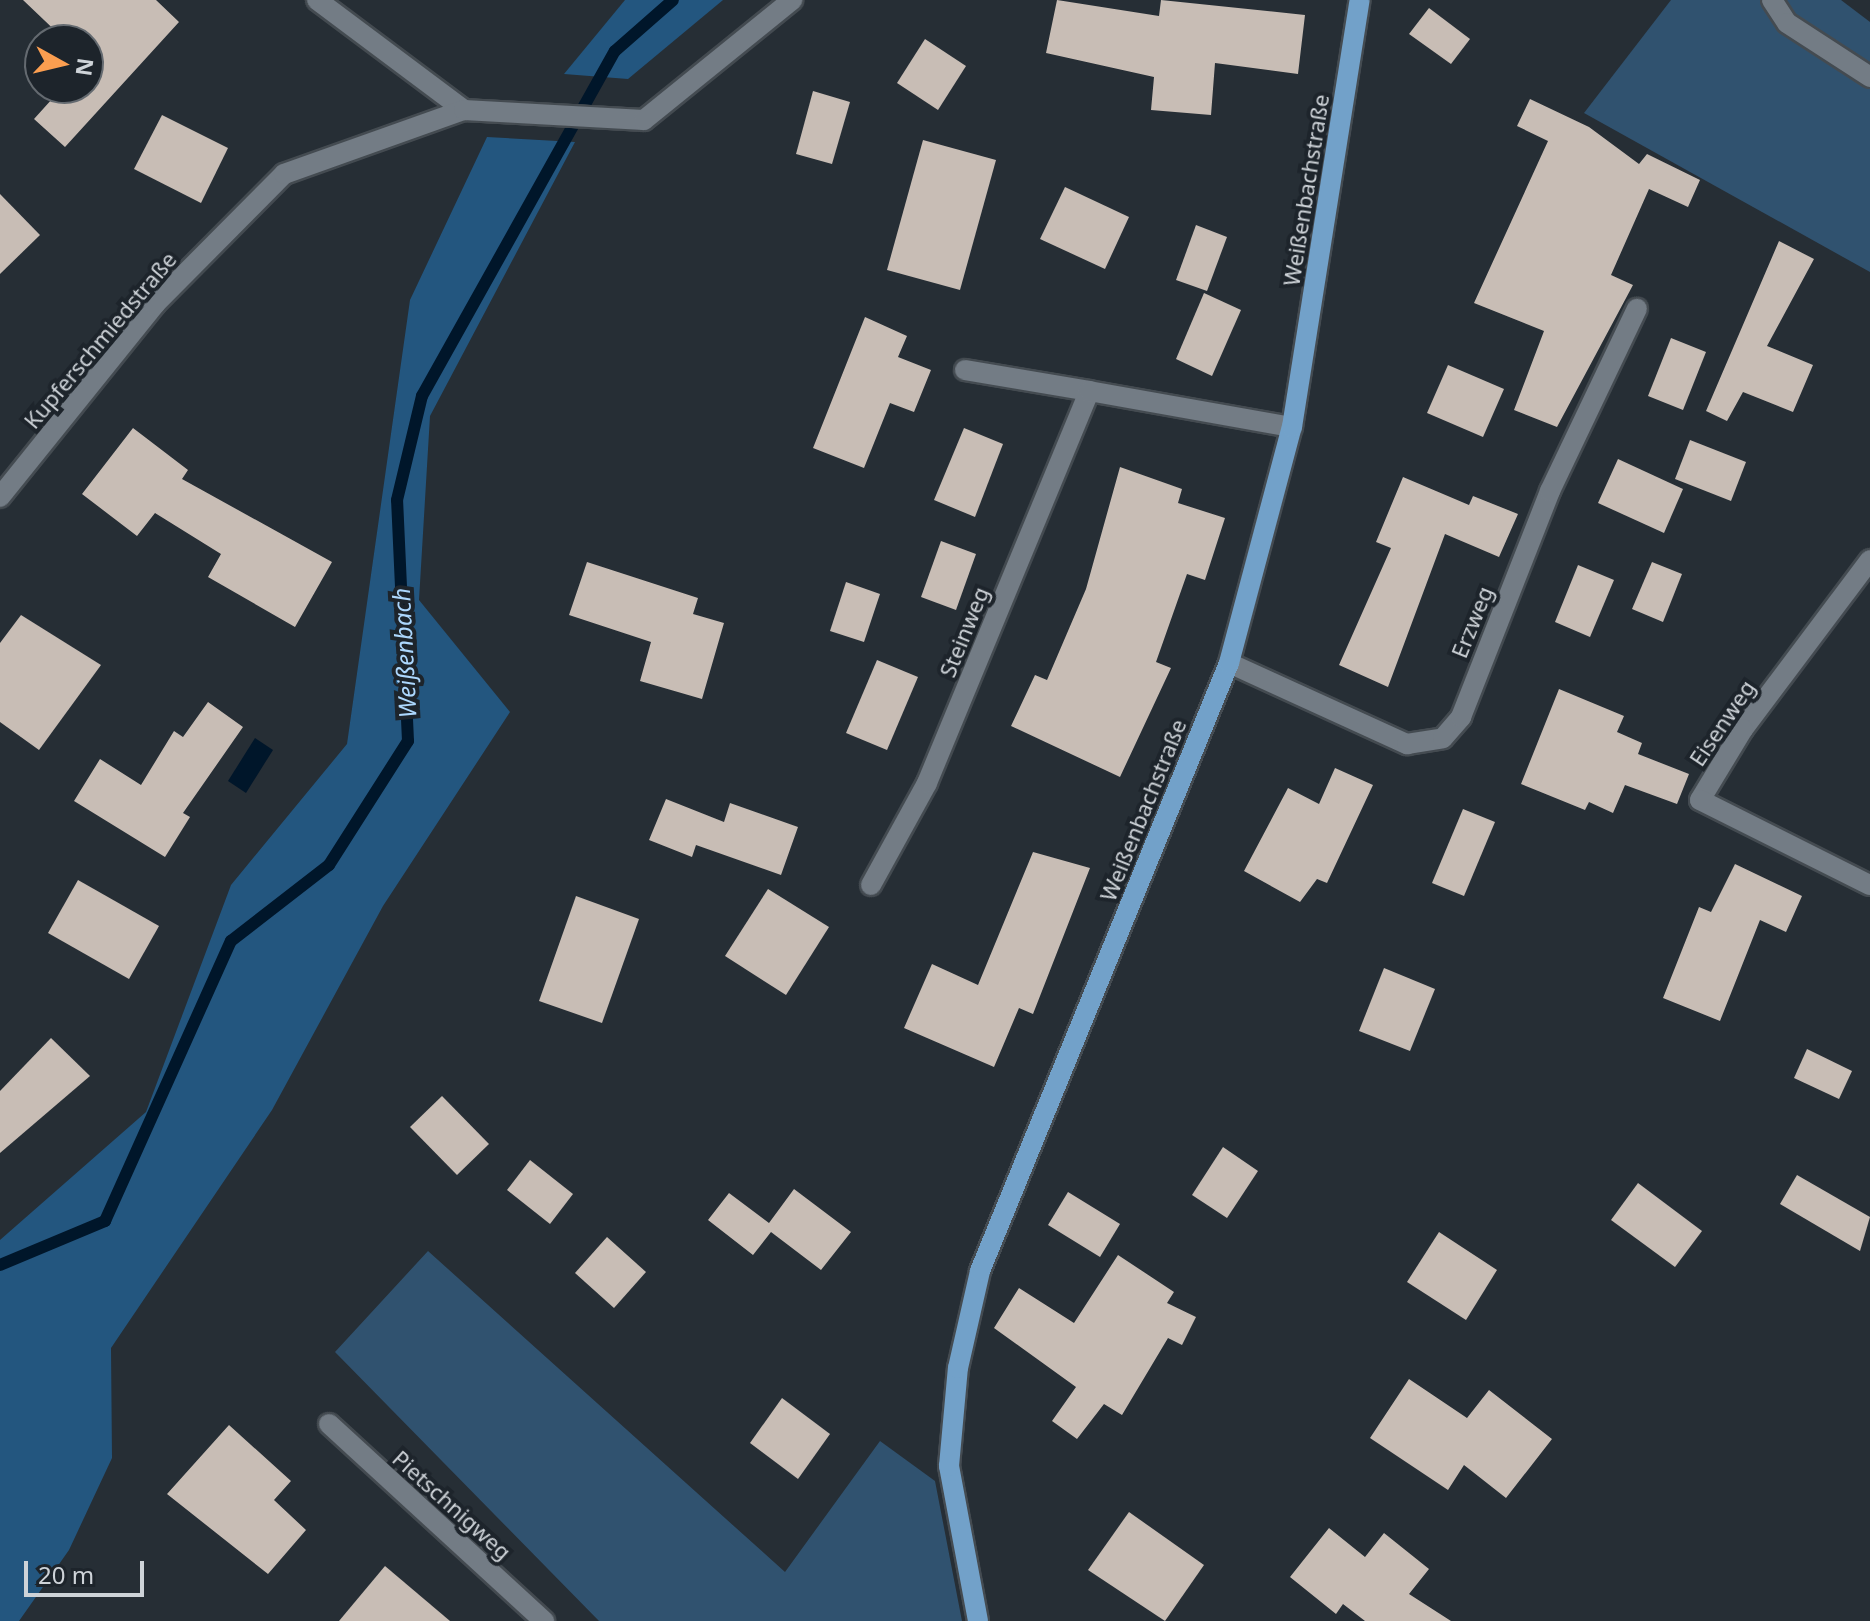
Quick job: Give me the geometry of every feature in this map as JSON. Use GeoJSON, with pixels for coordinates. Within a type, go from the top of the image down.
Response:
{"type":"FeatureCollection","features":[{"type":"Feature","properties":{"kind":"main road","name":"Weißenbachstraße"},"geometry":{"type":"LineString","coordinates":[[978,1621],[949,1466],[958,1368],[980,1271],[1229,663],[1292,427],[1360,0]]}},
{"type":"Feature","properties":{"kind":"street"},"geometry":{"type":"LineString","coordinates":[[317,0],[464,110]]}},
{"type":"Feature","properties":{"kind":"street","name":"Kupferschmiedstraße"},"geometry":{"type":"LineString","coordinates":[[0,497],[155,304],[284,174],[464,110],[530,117],[644,120],[792,0]]}},
{"type":"Feature","properties":{"kind":"street"},"geometry":{"type":"LineString","coordinates":[[1772,0],[1787,23],[1870,77]]}},
{"type":"Feature","properties":{"kind":"street","name":"Erzweg"},"geometry":{"type":"LineString","coordinates":[[1229,663],[1407,744],[1443,738],[1461,717],[1550,491],[1637,309]]}},
{"type":"Feature","properties":{"kind":"street"},"geometry":{"type":"LineString","coordinates":[[965,370],[1292,427]]}},
{"type":"Feature","properties":{"kind":"street","name":"Steinweg"},"geometry":{"type":"LineString","coordinates":[[871,885],[927,783],[1089,391]]}},
{"type":"Feature","properties":{"kind":"street","name":"Eisenweg"},"geometry":{"type":"LineString","coordinates":[[1870,560],[1743,729],[1700,800],[1870,885]]}},
{"type":"Feature","properties":{"kind":"street","name":"Pietschnigweg"},"geometry":{"type":"LineString","coordinates":[[329,1424],[544,1621]]}},
{"type":"Feature","properties":{"kind":"shaded area"},"geometry":{"type":"Polygon","coordinates":[[[625,0],[723,0],[628,79],[564,74],[625,0]]]}},
{"type":"Feature","properties":{"kind":"shaded area"},"geometry":{"type":"Polygon","coordinates":[[[1671,0],[1841,0],[1870,22],[1870,272],[1584,113],[1671,0]]]}},
{"type":"Feature","properties":{"kind":"shaded area"},"geometry":{"type":"Polygon","coordinates":[[[487,137],[575,142],[430,416],[419,600],[510,712],[383,906],[272,1110],[111,1348],[112,1458],[69,1550],[19,1621],[0,1621],[0,1240],[146,1112],[231,885],[347,744],[410,300],[487,137]]]}},
{"type":"Feature","properties":{"kind":"shaded area"},"geometry":{"type":"Polygon","coordinates":[[[255,738],[273,750],[246,793],[228,781],[255,738]]]}},
{"type":"Feature","properties":{"kind":"shaded area"},"geometry":{"type":"Polygon","coordinates":[[[428,1251],[785,1572],[880,1441],[935,1481],[962,1621],[599,1621],[335,1352],[428,1251]]]}},
{"type":"Feature","properties":{"kind":"building"},"geometry":{"type":"Polygon","coordinates":[[[23,0],[156,0],[179,22],[65,147],[34,119],[48,104],[104,104],[104,24],[48,24],[23,0]]]}},
{"type":"Feature","properties":{"kind":"building"},"geometry":{"type":"Polygon","coordinates":[[[1057,0],[1159,16],[1161,0],[1305,15],[1298,74],[1215,63],[1211,115],[1151,110],[1154,77],[1046,53],[1057,0]]]}},
{"type":"Feature","properties":{"kind":"building"},"geometry":{"type":"Polygon","coordinates":[[[1429,8],[1470,39],[1451,64],[1409,34],[1429,8]]]}},
{"type":"Feature","properties":{"kind":"building"},"geometry":{"type":"Polygon","coordinates":[[[925,39],[966,66],[938,110],[897,83],[925,39]]]}},
{"type":"Feature","properties":{"kind":"building"},"geometry":{"type":"Polygon","coordinates":[[[813,91],[850,102],[832,164],[796,154],[813,91]]]}},
{"type":"Feature","properties":{"kind":"building"},"geometry":{"type":"Polygon","coordinates":[[[1530,99],[1589,127],[1639,164],[1647,154],[1700,180],[1688,207],[1649,189],[1611,275],[1633,285],[1557,427],[1514,410],[1544,331],[1474,303],[1548,141],[1517,126],[1530,99]]]}},
{"type":"Feature","properties":{"kind":"building"},"geometry":{"type":"Polygon","coordinates":[[[162,115],[228,148],[201,203],[134,169],[162,115]]]}},
{"type":"Feature","properties":{"kind":"building"},"geometry":{"type":"Polygon","coordinates":[[[923,140],[996,160],[960,290],[887,270],[923,140]]]}},
{"type":"Feature","properties":{"kind":"building"},"geometry":{"type":"Polygon","coordinates":[[[1065,187],[1129,217],[1105,269],[1040,239],[1065,187]]]}},
{"type":"Feature","properties":{"kind":"building"},"geometry":{"type":"Polygon","coordinates":[[[0,194],[40,235],[0,274],[0,194]]]}},
{"type":"Feature","properties":{"kind":"building"},"geometry":{"type":"Polygon","coordinates":[[[1196,225],[1227,237],[1207,291],[1176,280],[1196,225]]]}},
{"type":"Feature","properties":{"kind":"building"},"geometry":{"type":"Polygon","coordinates":[[[1779,241],[1814,259],[1767,346],[1813,365],[1793,412],[1743,392],[1727,421],[1706,411],[1779,241]]]}},
{"type":"Feature","properties":{"kind":"building"},"geometry":{"type":"Polygon","coordinates":[[[1204,293],[1241,310],[1212,376],[1176,359],[1204,293]]]}},
{"type":"Feature","properties":{"kind":"building"},"geometry":{"type":"Polygon","coordinates":[[[865,317],[907,336],[898,357],[931,370],[914,412],[890,403],[864,468],[813,448],[865,317]]]}},
{"type":"Feature","properties":{"kind":"building"},"geometry":{"type":"Polygon","coordinates":[[[1671,338],[1706,352],[1683,410],[1648,396],[1671,338]]]}},
{"type":"Feature","properties":{"kind":"building"},"geometry":{"type":"Polygon","coordinates":[[[1448,365],[1504,389],[1483,437],[1427,413],[1448,365]]]}},
{"type":"Feature","properties":{"kind":"building"},"geometry":{"type":"Polygon","coordinates":[[[133,428],[188,470],[182,479],[332,562],[295,627],[208,577],[221,554],[155,513],[137,536],[82,494],[133,428]]]}},
{"type":"Feature","properties":{"kind":"building"},"geometry":{"type":"Polygon","coordinates":[[[964,428],[1003,444],[975,517],[934,500],[964,428]]]}},
{"type":"Feature","properties":{"kind":"building"},"geometry":{"type":"Polygon","coordinates":[[[1690,440],[1746,462],[1731,501],[1675,479],[1690,440]]]}},
{"type":"Feature","properties":{"kind":"building"},"geometry":{"type":"Polygon","coordinates":[[[1618,459],[1683,489],[1664,533],[1598,503],[1618,459]]]}},
{"type":"Feature","properties":{"kind":"building"},"geometry":{"type":"Polygon","coordinates":[[[1120,467],[1182,489],[1178,503],[1225,518],[1205,580],[1187,574],[1156,662],[1171,668],[1120,777],[1011,726],[1035,675],[1047,680],[1086,589],[1120,467]]]}},
{"type":"Feature","properties":{"kind":"building"},"geometry":{"type":"Polygon","coordinates":[[[1403,477],[1469,505],[1473,496],[1518,514],[1499,557],[1445,534],[1388,687],[1339,665],[1391,548],[1376,542],[1403,477]]]}},
{"type":"Feature","properties":{"kind":"building"},"geometry":{"type":"Polygon","coordinates":[[[941,541],[976,554],[956,610],[921,597],[941,541]]]}},
{"type":"Feature","properties":{"kind":"building"},"geometry":{"type":"Polygon","coordinates":[[[587,562],[698,598],[693,614],[724,623],[702,699],[640,681],[651,642],[569,615],[587,562]]]}},
{"type":"Feature","properties":{"kind":"building"},"geometry":{"type":"Polygon","coordinates":[[[1652,562],[1682,574],[1663,622],[1632,609],[1652,562]]]}},
{"type":"Feature","properties":{"kind":"building"},"geometry":{"type":"Polygon","coordinates":[[[1578,565],[1614,580],[1590,637],[1555,622],[1578,565]]]}},
{"type":"Feature","properties":{"kind":"building"},"geometry":{"type":"Polygon","coordinates":[[[846,582],[880,594],[864,642],[830,631],[846,582]]]}},
{"type":"Feature","properties":{"kind":"building"},"geometry":{"type":"Polygon","coordinates":[[[21,615],[101,665],[39,750],[0,722],[0,643],[21,615]]]}},
{"type":"Feature","properties":{"kind":"building"},"geometry":{"type":"Polygon","coordinates":[[[877,660],[918,677],[887,750],[846,733],[877,660]]]}},
{"type":"Feature","properties":{"kind":"building"},"geometry":{"type":"Polygon","coordinates":[[[1559,689],[1624,716],[1617,732],[1642,743],[1638,754],[1689,774],[1677,804],[1625,785],[1613,813],[1589,802],[1585,810],[1521,784],[1559,689]]]}},
{"type":"Feature","properties":{"kind":"building"},"geometry":{"type":"Polygon","coordinates":[[[208,702],[243,727],[183,813],[190,817],[165,857],[74,801],[100,759],[141,785],[174,731],[183,737],[208,702]]]}},
{"type":"Feature","properties":{"kind":"building"},"geometry":{"type":"Polygon","coordinates":[[[1335,768],[1373,785],[1327,883],[1317,879],[1300,902],[1244,871],[1288,788],[1319,804],[1335,768]]]}},
{"type":"Feature","properties":{"kind":"building"},"geometry":{"type":"Polygon","coordinates":[[[666,799],[724,822],[730,803],[798,827],[781,875],[696,845],[692,857],[649,840],[666,799]]]}},
{"type":"Feature","properties":{"kind":"building"},"geometry":{"type":"Polygon","coordinates":[[[1463,809],[1495,822],[1464,896],[1432,883],[1463,809]]]}},
{"type":"Feature","properties":{"kind":"building"},"geometry":{"type":"Polygon","coordinates":[[[1033,852],[1090,868],[1033,1014],[1019,1008],[994,1067],[904,1028],[932,964],[978,985],[1033,852]]]}},
{"type":"Feature","properties":{"kind":"building"},"geometry":{"type":"Polygon","coordinates":[[[1735,864],[1802,896],[1786,932],[1760,920],[1720,1021],[1663,998],[1699,907],[1711,912],[1735,864]]]}},
{"type":"Feature","properties":{"kind":"building"},"geometry":{"type":"Polygon","coordinates":[[[78,880],[159,926],[129,979],[48,933],[78,880]]]}},
{"type":"Feature","properties":{"kind":"building"},"geometry":{"type":"Polygon","coordinates":[[[768,889],[829,927],[786,995],[725,956],[768,889]]]}},
{"type":"Feature","properties":{"kind":"building"},"geometry":{"type":"Polygon","coordinates":[[[576,896],[639,919],[602,1023],[539,1001],[576,896]]]}},
{"type":"Feature","properties":{"kind":"building"},"geometry":{"type":"Polygon","coordinates":[[[1384,968],[1435,989],[1410,1051],[1359,1031],[1384,968]]]}},
{"type":"Feature","properties":{"kind":"building"},"geometry":{"type":"Polygon","coordinates":[[[51,1038],[90,1076],[0,1153],[0,1091],[51,1038]]]}},
{"type":"Feature","properties":{"kind":"building"},"geometry":{"type":"Polygon","coordinates":[[[1807,1049],[1852,1071],[1839,1099],[1794,1078],[1807,1049]]]}},
{"type":"Feature","properties":{"kind":"building"},"geometry":{"type":"Polygon","coordinates":[[[442,1096],[489,1144],[457,1175],[410,1127],[442,1096]]]}},
{"type":"Feature","properties":{"kind":"building"},"geometry":{"type":"Polygon","coordinates":[[[1223,1147],[1258,1171],[1227,1218],[1192,1195],[1223,1147]]]}},
{"type":"Feature","properties":{"kind":"building"},"geometry":{"type":"Polygon","coordinates":[[[530,1160],[573,1194],[550,1224],[507,1190],[530,1160]]]}},
{"type":"Feature","properties":{"kind":"building"},"geometry":{"type":"Polygon","coordinates":[[[1797,1175],[1870,1217],[1860,1251],[1780,1204],[1797,1175]]]}},
{"type":"Feature","properties":{"kind":"building"},"geometry":{"type":"Polygon","coordinates":[[[1638,1183],[1702,1231],[1675,1267],[1611,1220],[1638,1183]]]}},
{"type":"Feature","properties":{"kind":"building"},"geometry":{"type":"Polygon","coordinates":[[[794,1189],[851,1232],[821,1270],[771,1232],[753,1255],[708,1220],[729,1193],[769,1223],[794,1189]]]}},
{"type":"Feature","properties":{"kind":"building"},"geometry":{"type":"Polygon","coordinates":[[[1068,1192],[1120,1224],[1100,1257],[1048,1225],[1068,1192]]]}},
{"type":"Feature","properties":{"kind":"building"},"geometry":{"type":"Polygon","coordinates":[[[1439,1232],[1497,1270],[1466,1320],[1407,1282],[1439,1232]]]}},
{"type":"Feature","properties":{"kind":"building"},"geometry":{"type":"Polygon","coordinates":[[[607,1237],[646,1272],[614,1308],[575,1273],[607,1237]]]}},
{"type":"Feature","properties":{"kind":"building"},"geometry":{"type":"Polygon","coordinates":[[[1118,1255],[1174,1292],[1167,1303],[1196,1317],[1182,1345],[1168,1338],[1122,1415],[1104,1404],[1077,1439],[1052,1421],[1076,1387],[994,1328],[1019,1288],[1074,1323],[1118,1255]]]}},
{"type":"Feature","properties":{"kind":"building"},"geometry":{"type":"Polygon","coordinates":[[[1409,1379],[1467,1418],[1489,1390],[1552,1439],[1506,1498],[1464,1465],[1448,1490],[1370,1438],[1409,1379]]]}},
{"type":"Feature","properties":{"kind":"building"},"geometry":{"type":"Polygon","coordinates":[[[782,1398],[830,1434],[798,1479],[750,1443],[782,1398]]]}},
{"type":"Feature","properties":{"kind":"building"},"geometry":{"type":"Polygon","coordinates":[[[229,1425],[291,1481],[274,1500],[306,1530],[268,1574],[167,1494],[229,1425]]]}},
{"type":"Feature","properties":{"kind":"building"},"geometry":{"type":"Polygon","coordinates":[[[1129,1512],[1204,1565],[1165,1621],[1088,1570],[1129,1512]]]}},
{"type":"Feature","properties":{"kind":"building"},"geometry":{"type":"Polygon","coordinates":[[[1329,1528],[1365,1557],[1384,1533],[1429,1569],[1409,1594],[1451,1621],[1365,1621],[1343,1604],[1336,1614],[1290,1577],[1329,1528]]]}},
{"type":"Feature","properties":{"kind":"building"},"geometry":{"type":"Polygon","coordinates":[[[385,1566],[450,1621],[339,1621],[385,1566]]]}},
{"type":"Feature","properties":{"kind":"waterway","name":"Weißenbach"},"geometry":{"type":"LineString","coordinates":[[0,1265],[105,1221],[231,941],[329,865],[408,741],[397,500],[422,396],[615,51],[673,0]]}}]}
